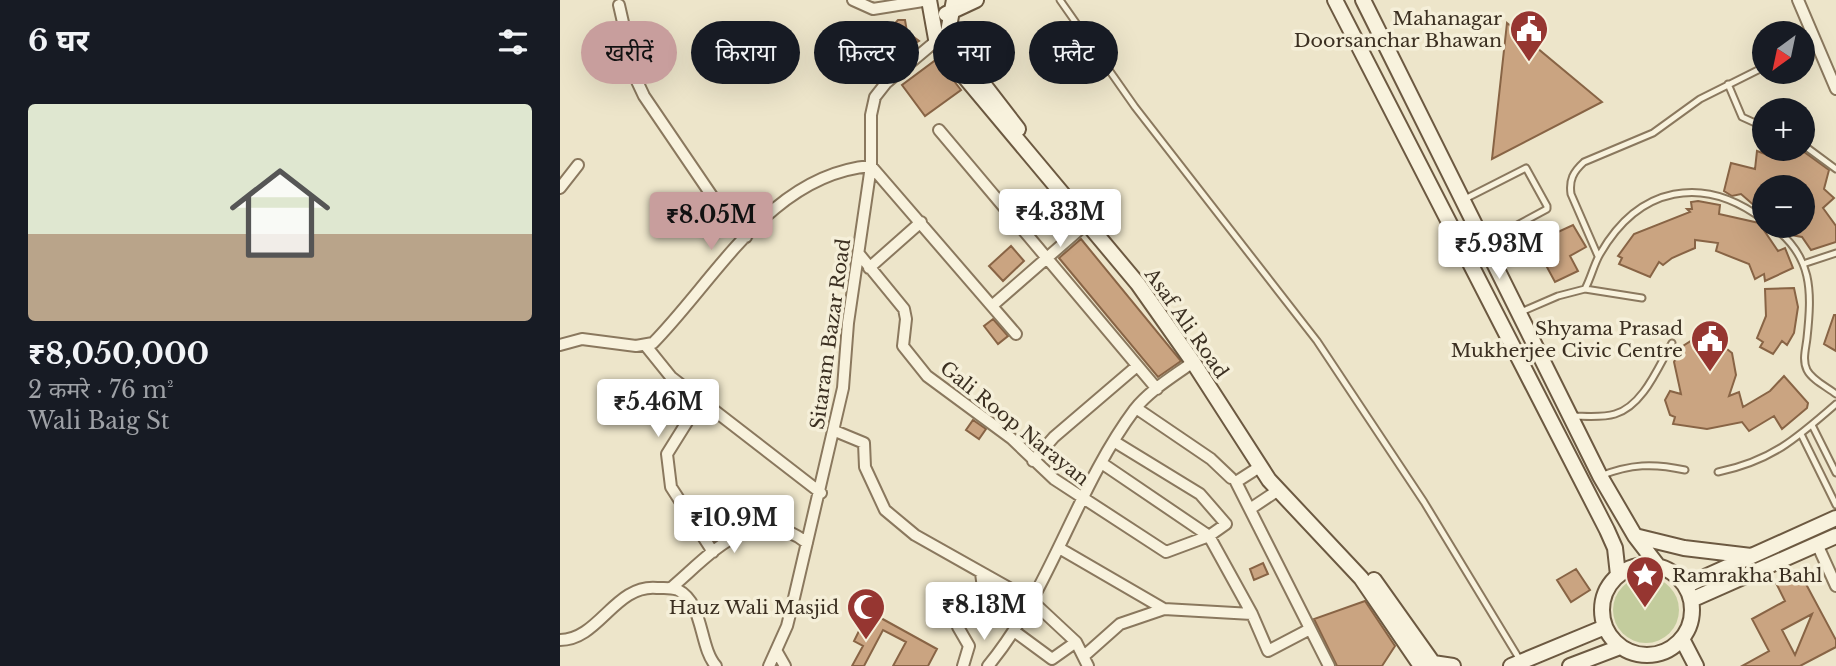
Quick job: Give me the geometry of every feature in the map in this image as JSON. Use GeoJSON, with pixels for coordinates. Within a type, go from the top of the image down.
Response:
{"type":"FeatureCollection","features":[{"type":"Feature","properties":{"kind":"main road","name":"Asaf Ali Road"},"geometry":{"type":"LineString","coordinates":[[930,0],[932,20]]}},
{"type":"Feature","properties":{"kind":"main road"},"geometry":{"type":"LineString","coordinates":[[932,20],[954,5],[976,0]]}},
{"type":"Feature","properties":{"kind":"main road"},"geometry":{"type":"LineString","coordinates":[[1335,0],[1607,530],[1615,548],[1618,575]]}},
{"type":"Feature","properties":{"kind":"main road"},"geometry":{"type":"LineString","coordinates":[[1363,0],[1600,476],[1635,536],[1658,566]]}},
{"type":"Feature","properties":{"kind":"main road","name":"Asaf Ali Road"},"geometry":{"type":"LineString","coordinates":[[976,84],[1014,139],[1138,284],[1193,362],[1277,491],[1361,578],[1426,665]]}},
{"type":"Feature","properties":{"kind":"main road","name":"Asaf Ali Road"},"geometry":{"type":"LineString","coordinates":[[983,84],[1021,133],[1146,278],[1201,357],[1276,475],[1368,572],[1426,665]]}},
{"type":"Feature","properties":{"kind":"main road"},"geometry":{"type":"LineString","coordinates":[[1685,586],[1836,518]]}},
{"type":"Feature","properties":{"kind":"main road"},"geometry":{"type":"LineString","coordinates":[[1635,536],[1684,548],[1751,556]]}},
{"type":"Feature","properties":{"kind":"main road"},"geometry":{"type":"LineString","coordinates":[[1691,600],[1836,536]]}},
{"type":"Feature","properties":{"kind":"main road"},"geometry":{"type":"LineString","coordinates":[[1637,565],[1658,566],[1674,573],[1685,586],[1691,600],[1692,617],[1682,639],[1664,652],[1638,654],[1620,647],[1605,627],[1603,598],[1618,575],[1637,565]]}},
{"type":"Feature","properties":{"kind":"main road"},"geometry":{"type":"LineString","coordinates":[[1516,664],[1605,627]]}},
{"type":"Feature","properties":{"kind":"main road"},"geometry":{"type":"LineString","coordinates":[[1682,639],[1696,666]]}},
{"type":"Feature","properties":{"kind":"main road"},"geometry":{"type":"LineString","coordinates":[[1570,666],[1620,647]]}},
{"type":"Feature","properties":{"kind":"main road"},"geometry":{"type":"LineString","coordinates":[[1664,652],[1671,666]]}},
{"type":"Feature","properties":{"kind":"main road"},"geometry":{"type":"LineString","coordinates":[[1426,665],[1453,666]]}},
{"type":"Feature","properties":{"kind":"street"},"geometry":{"type":"LineString","coordinates":[[853,0],[873,9],[930,0]]}},
{"type":"Feature","properties":{"kind":"street"},"geometry":{"type":"LineString","coordinates":[[1798,0],[1836,89]]}},
{"type":"Feature","properties":{"kind":"street"},"geometry":{"type":"LineString","coordinates":[[619,5],[636,79],[644,96],[712,196],[746,237]]}},
{"type":"Feature","properties":{"kind":"street","name":"Sitaram Bazar Road"},"geometry":{"type":"LineString","coordinates":[[769,666],[787,626],[835,431],[843,388],[871,166],[871,115],[875,97],[886,83],[933,44]]}},
{"type":"Feature","properties":{"kind":"street"},"geometry":{"type":"LineString","coordinates":[[939,130],[1157,388]]}},
{"type":"Feature","properties":{"kind":"street"},"geometry":{"type":"LineString","coordinates":[[560,188],[578,165]]}},
{"type":"Feature","properties":{"kind":"street"},"geometry":{"type":"LineString","coordinates":[[560,345],[582,339],[646,346],[659,337],[746,237],[776,209],[814,184],[843,170],[871,166],[1016,334]]}},
{"type":"Feature","properties":{"kind":"street"},"geometry":{"type":"LineString","coordinates":[[869,268],[921,222]]}},
{"type":"Feature","properties":{"kind":"street"},"geometry":{"type":"LineString","coordinates":[[993,305],[1087,223]]}},
{"type":"Feature","properties":{"kind":"street","name":"Gali Roop Narayan"},"geometry":{"type":"LineString","coordinates":[[859,254],[904,309],[906,319],[903,346],[909,356],[950,396],[987,418],[1033,461],[1083,500],[1166,552],[1209,536]]}},
{"type":"Feature","properties":{"kind":"street"},"geometry":{"type":"LineString","coordinates":[[646,346],[657,363],[821,493]]}},
{"type":"Feature","properties":{"kind":"street"},"geometry":{"type":"LineString","coordinates":[[988,666],[1032,601],[1083,500],[1136,408],[1157,388],[1193,362]]}},
{"type":"Feature","properties":{"kind":"street"},"geometry":{"type":"LineString","coordinates":[[1033,461],[1054,437],[1137,366]]}},
{"type":"Feature","properties":{"kind":"street"},"geometry":{"type":"LineString","coordinates":[[694,394],[687,422],[667,454],[671,487],[713,552]]}},
{"type":"Feature","properties":{"kind":"street"},"geometry":{"type":"LineString","coordinates":[[1136,408],[1211,458],[1233,480],[1329,666]]}},
{"type":"Feature","properties":{"kind":"street"},"geometry":{"type":"LineString","coordinates":[[835,431],[864,443],[865,467],[885,510],[915,536],[1032,601],[1076,642],[1086,661],[1120,624],[1164,609],[1252,614]]}},
{"type":"Feature","properties":{"kind":"street"},"geometry":{"type":"LineString","coordinates":[[1115,442],[1200,494],[1226,524],[1209,536]]}},
{"type":"Feature","properties":{"kind":"street"},"geometry":{"type":"LineString","coordinates":[[1103,464],[1209,536],[1252,614],[1268,651],[1310,629]]}},
{"type":"Feature","properties":{"kind":"street"},"geometry":{"type":"LineString","coordinates":[[1233,480],[1261,466]]}},
{"type":"Feature","properties":{"kind":"street"},"geometry":{"type":"LineString","coordinates":[[1250,509],[1277,491]]}},
{"type":"Feature","properties":{"kind":"street"},"geometry":{"type":"LineString","coordinates":[[671,588],[726,541],[754,527],[791,530],[807,543]]}},
{"type":"Feature","properties":{"kind":"street"},"geometry":{"type":"LineString","coordinates":[[1817,544],[1836,586]]}},
{"type":"Feature","properties":{"kind":"street"},"geometry":{"type":"LineString","coordinates":[[1059,548],[1164,609]]}},
{"type":"Feature","properties":{"kind":"street"},"geometry":{"type":"LineString","coordinates":[[981,573],[986,610]]}},
{"type":"Feature","properties":{"kind":"street"},"geometry":{"type":"LineString","coordinates":[[560,640],[582,634],[639,587],[671,588],[686,596],[706,639],[711,660],[716,666]]}},
{"type":"Feature","properties":{"kind":"street"},"geometry":{"type":"LineString","coordinates":[[986,610],[999,616]]}},
{"type":"Feature","properties":{"kind":"street"},"geometry":{"type":"LineString","coordinates":[[973,618],[986,610]]}},
{"type":"Feature","properties":{"kind":"street"},"geometry":{"type":"LineString","coordinates":[[958,627],[969,646],[963,666]]}},
{"type":"Feature","properties":{"kind":"street"},"geometry":{"type":"LineString","coordinates":[[1014,631],[1052,659],[1076,642]]}},
{"type":"Feature","properties":{"kind":"street"},"geometry":{"type":"LineString","coordinates":[[777,652],[785,666]]}},
{"type":"Feature","properties":{"kind":"lane"},"geometry":{"type":"LineString","coordinates":[[1060,0],[1186,173],[1317,341],[1424,502],[1516,664]]}},
{"type":"Feature","properties":{"kind":"lane"},"geometry":{"type":"LineString","coordinates":[[1598,256],[1571,194],[1570,183],[1574,171],[1584,162],[1669,124],[1700,99],[1752,73]]}},
{"type":"Feature","properties":{"kind":"lane"},"geometry":{"type":"LineString","coordinates":[[1728,84],[1735,106],[1742,117],[1752,122]]}},
{"type":"Feature","properties":{"kind":"lane"},"geometry":{"type":"LineString","coordinates":[[1815,154],[1836,169]]}},
{"type":"Feature","properties":{"kind":"lane"},"geometry":{"type":"LineString","coordinates":[[1463,200],[1525,168],[1547,206],[1547,209],[1484,243]]}},
{"type":"Feature","properties":{"kind":"lane"},"geometry":{"type":"LineString","coordinates":[[1586,289],[1598,256],[1628,219],[1662,196],[1691,190],[1721,195],[1752,213]]}},
{"type":"Feature","properties":{"kind":"lane"},"geometry":{"type":"LineString","coordinates":[[1787,238],[1806,263],[1810,298],[1804,357],[1807,369],[1813,377],[1836,394]]}},
{"type":"Feature","properties":{"kind":"lane"},"geometry":{"type":"LineString","coordinates":[[1806,263],[1836,253]]}},
{"type":"Feature","properties":{"kind":"lane"},"geometry":{"type":"LineString","coordinates":[[1519,313],[1558,296],[1586,289],[1642,298]]}},
{"type":"Feature","properties":{"kind":"lane"},"geometry":{"type":"LineString","coordinates":[[1570,416],[1613,415],[1628,409],[1640,397],[1672,343]]}},
{"type":"Feature","properties":{"kind":"lane"},"geometry":{"type":"LineString","coordinates":[[1718,472],[1751,465],[1801,434],[1836,404]]}},
{"type":"Feature","properties":{"kind":"lane"},"geometry":{"type":"LineString","coordinates":[[1812,425],[1836,473]]}},
{"type":"Feature","properties":{"kind":"lane"},"geometry":{"type":"LineString","coordinates":[[1801,434],[1836,505]]}},
{"type":"Feature","properties":{"kind":"lane"},"geometry":{"type":"LineString","coordinates":[[1600,476],[1627,466],[1644,464],[1685,470]]}},
{"type":"Feature","properties":{"kind":"green space"},"geometry":{"type":"Polygon","coordinates":[[[1640,577],[1652,577],[1670,586],[1677,597],[1677,623],[1670,634],[1659,641],[1640,643],[1627,638],[1618,629],[1613,616],[1613,604],[1618,591],[1627,582],[1640,577]]]}},
{"type":"Feature","properties":{"kind":"building","name":"Mahanagar Doorsanchar Bhawan"},"geometry":{"type":"Polygon","coordinates":[[[1507,23],[1602,102],[1492,159],[1507,23]]]}},
{"type":"Feature","properties":{"kind":"building"},"geometry":{"type":"Polygon","coordinates":[[[933,62],[933,84],[956,84],[961,90],[925,116],[902,85],[919,84],[919,72],[933,62]]]}},
{"type":"Feature","properties":{"kind":"building"},"geometry":{"type":"Polygon","coordinates":[[[1815,160],[1829,170],[1824,189],[1834,198],[1823,208],[1836,226],[1836,242],[1811,250],[1803,238],[1815,238],[1815,175],[1752,175],[1752,204],[1741,194],[1732,196],[1724,191],[1731,163],[1755,169],[1756,161],[1815,160]]]}},
{"type":"Feature","properties":{"kind":"building"},"geometry":{"type":"Polygon","coordinates":[[[1691,202],[1720,205],[1719,214],[1752,221],[1752,238],[1769,238],[1778,251],[1785,248],[1793,268],[1765,281],[1764,274],[1755,279],[1749,264],[1716,251],[1718,243],[1695,240],[1695,248],[1663,265],[1659,262],[1650,277],[1619,264],[1622,258],[1618,256],[1634,234],[1690,212],[1687,209],[1692,209],[1691,202]]]}},
{"type":"Feature","properties":{"kind":"building"},"geometry":{"type":"Polygon","coordinates":[[[1573,225],[1586,247],[1570,256],[1578,271],[1555,282],[1534,243],[1573,225]]]}},
{"type":"Feature","properties":{"kind":"building"},"geometry":{"type":"Polygon","coordinates":[[[1081,239],[1181,361],[1158,377],[1059,258],[1081,239]]]}},
{"type":"Feature","properties":{"kind":"building"},"geometry":{"type":"Polygon","coordinates":[[[1011,246],[1024,261],[1003,281],[989,266],[1011,246]]]}},
{"type":"Feature","properties":{"kind":"building"},"geometry":{"type":"Polygon","coordinates":[[[1794,288],[1798,307],[1794,333],[1787,345],[1782,341],[1773,354],[1760,347],[1763,342],[1757,338],[1766,316],[1765,289],[1794,288]]]}},
{"type":"Feature","properties":{"kind":"building"},"geometry":{"type":"Polygon","coordinates":[[[1836,315],[1836,351],[1824,344],[1836,315]]]}},
{"type":"Feature","properties":{"kind":"building"},"geometry":{"type":"Polygon","coordinates":[[[993,319],[1008,336],[998,344],[984,326],[993,319]]]}},
{"type":"Feature","properties":{"kind":"building"},"geometry":{"type":"Polygon","coordinates":[[[1700,335],[1709,335],[1732,353],[1736,375],[1729,396],[1739,392],[1743,407],[1770,391],[1784,376],[1808,403],[1807,408],[1782,429],[1774,416],[1749,431],[1742,422],[1707,429],[1673,424],[1675,417],[1670,415],[1665,400],[1670,391],[1681,394],[1674,362],[1683,346],[1700,335]]]}},
{"type":"Feature","properties":{"kind":"building"},"geometry":{"type":"Polygon","coordinates":[[[973,420],[986,429],[979,439],[966,430],[973,420]]]}},
{"type":"Feature","properties":{"kind":"building"},"geometry":{"type":"Polygon","coordinates":[[[1263,563],[1268,574],[1254,580],[1250,569],[1263,563]]]}},
{"type":"Feature","properties":{"kind":"building"},"geometry":{"type":"Polygon","coordinates":[[[1576,569],[1590,590],[1571,602],[1557,580],[1576,569]]]}},
{"type":"Feature","properties":{"kind":"building"},"geometry":{"type":"Polygon","coordinates":[[[1799,571],[1836,640],[1836,647],[1800,666],[1742,666],[1769,651],[1752,619],[1785,601],[1776,583],[1799,571]],[[1812,614],[1782,630],[1795,655],[1812,614]]]}},
{"type":"Feature","properties":{"kind":"building"},"geometry":{"type":"Polygon","coordinates":[[[1365,601],[1395,646],[1382,666],[1337,666],[1314,619],[1365,601]]]}},
{"type":"Feature","properties":{"kind":"building","name":"Hauz Wali Masjid"},"geometry":{"type":"Polygon","coordinates":[[[879,617],[937,649],[928,666],[893,666],[906,642],[883,630],[864,666],[852,666],[863,646],[854,641],[859,631],[868,636],[879,617]]]}},
{"type":"Feature","properties":{"kind":"place","name":"Mahanagar Doorsanchar Bhawan"},"geometry":{"type":"Point","coordinates":[1529,63]}},
{"type":"Feature","properties":{"kind":"place","name":"Shyama Prasad Mukherjee Civic Centre"},"geometry":{"type":"Point","coordinates":[1710,373]}},
{"type":"Feature","properties":{"kind":"place","name":"Ramrakha Bahl"},"geometry":{"type":"Point","coordinates":[1645,609]}},
{"type":"Feature","properties":{"kind":"place","name":"Hauz Wali Masjid"},"geometry":{"type":"Point","coordinates":[866,641]}}]}
